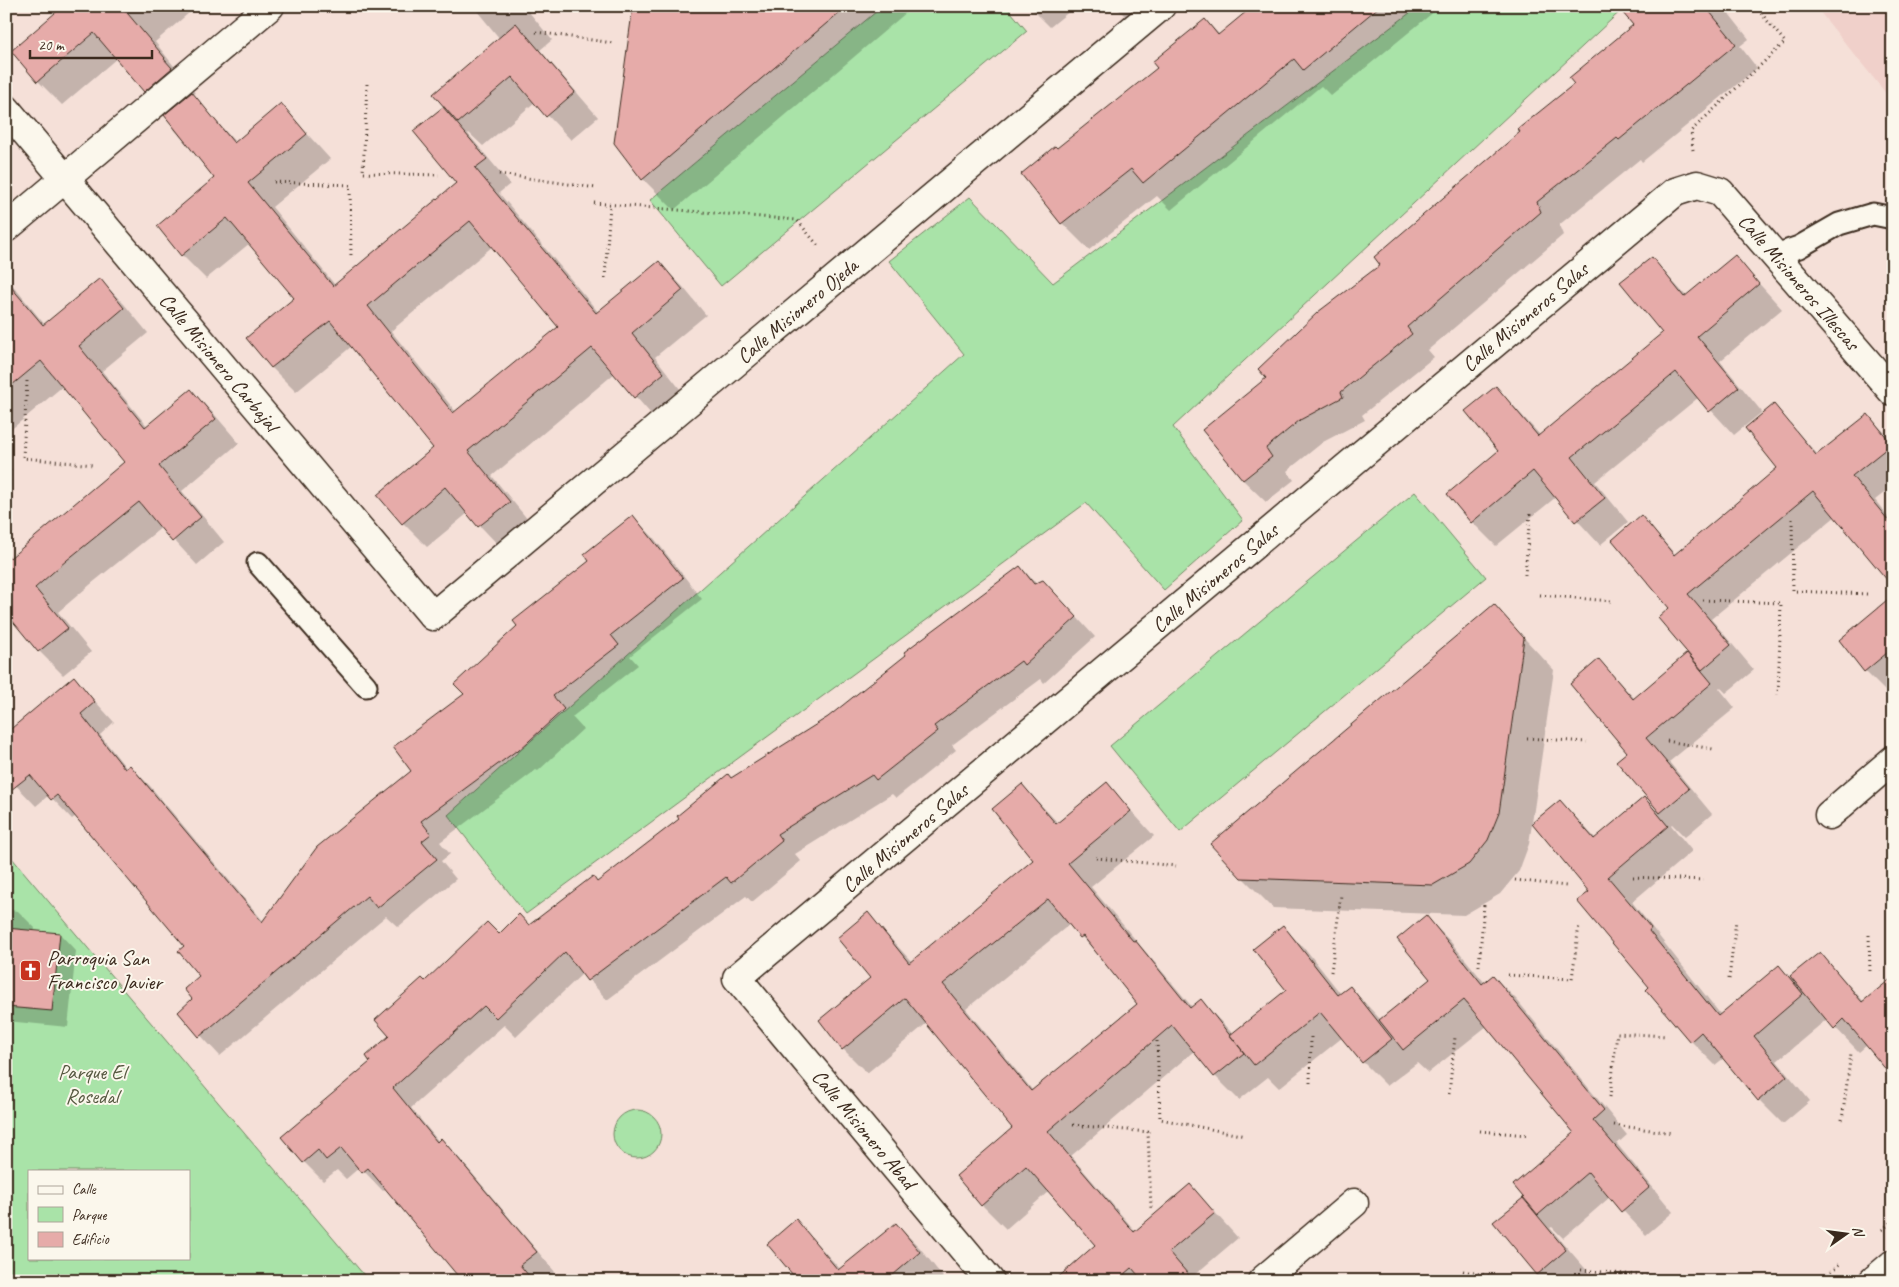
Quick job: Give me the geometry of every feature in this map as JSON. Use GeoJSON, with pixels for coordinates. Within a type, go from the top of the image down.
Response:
{"type":"FeatureCollection","features":[{"type":"Feature","properties":{"kind":"street"},"geometry":{"type":"LineString","coordinates":[[6,228],[270,6]]}},
{"type":"Feature","properties":{"kind":"street","name":"Calle Misionero Ojeda"},"geometry":{"type":"LineString","coordinates":[[433,616],[1161,6]]}},
{"type":"Feature","properties":{"kind":"street","name":"Calle Misionero Carbajal"},"geometry":{"type":"LineString","coordinates":[[6,109],[433,616]]}},
{"type":"Feature","properties":{"kind":"street","name":"Calle Misioneros Illescas"},"geometry":{"type":"LineString","coordinates":[[1697,185],[1720,192],[1893,392]]}},
{"type":"Feature","properties":{"kind":"street","name":"Calle Misioneros Salas"},"geometry":{"type":"LineString","coordinates":[[738,978],[1674,192],[1697,185]]}},
{"type":"Feature","properties":{"kind":"street"},"geometry":{"type":"LineString","coordinates":[[1829,815],[1893,760]]}},
{"type":"Feature","properties":{"kind":"street","name":"Calle Misionero Abad"},"geometry":{"type":"LineString","coordinates":[[738,978],[990,1281]]}},
{"type":"Feature","properties":{"kind":"street"},"geometry":{"type":"LineString","coordinates":[[1262,1281],[1354,1203]]}},
{"type":"Feature","properties":{"kind":"street"},"geometry":{"type":"LineString","coordinates":[[1873,1281],[1893,1264]]}},
{"type":"Feature","properties":{"kind":"lane"},"geometry":{"type":"LineString","coordinates":[[1776,255],[1799,247],[1839,224],[1873,214],[1893,218]]}},
{"type":"Feature","properties":{"kind":"lane"},"geometry":{"type":"LineString","coordinates":[[258,563],[366,686]]}},
{"type":"Feature","properties":{"kind":"path"},"geometry":{"type":"LineString","coordinates":[[1697,185],[1691,131],[1786,42],[1755,6]]}},
{"type":"Feature","properties":{"kind":"path"},"geometry":{"type":"LineString","coordinates":[[536,32],[613,43]]}},
{"type":"Feature","properties":{"kind":"path"},"geometry":{"type":"LineString","coordinates":[[367,84],[363,173],[439,175]]}},
{"type":"Feature","properties":{"kind":"path"},"geometry":{"type":"LineString","coordinates":[[499,174],[596,188]]}},
{"type":"Feature","properties":{"kind":"path"},"geometry":{"type":"LineString","coordinates":[[274,182],[350,185],[351,257]]}},
{"type":"Feature","properties":{"kind":"path"},"geometry":{"type":"LineString","coordinates":[[594,203],[797,220],[822,250]]}},
{"type":"Feature","properties":{"kind":"path"},"geometry":{"type":"LineString","coordinates":[[605,278],[610,205]]}},
{"type":"Feature","properties":{"kind":"path"},"geometry":{"type":"LineString","coordinates":[[27,381],[23,458],[94,465]]}},
{"type":"Feature","properties":{"kind":"path"},"geometry":{"type":"LineString","coordinates":[[6,468],[10,468],[6,534]]}},
{"type":"Feature","properties":{"kind":"path"},"geometry":{"type":"LineString","coordinates":[[1526,575],[1530,514]]}},
{"type":"Feature","properties":{"kind":"path"},"geometry":{"type":"LineString","coordinates":[[1792,519],[1793,591],[1868,594]]}},
{"type":"Feature","properties":{"kind":"path"},"geometry":{"type":"LineString","coordinates":[[1540,595],[1611,601]]}},
{"type":"Feature","properties":{"kind":"path"},"geometry":{"type":"LineString","coordinates":[[1703,600],[1780,603],[1778,695]]}},
{"type":"Feature","properties":{"kind":"path"},"geometry":{"type":"LineString","coordinates":[[1527,738],[1587,742]]}},
{"type":"Feature","properties":{"kind":"path"},"geometry":{"type":"LineString","coordinates":[[1667,741],[1713,749]]}},
{"type":"Feature","properties":{"kind":"path"},"geometry":{"type":"LineString","coordinates":[[1096,858],[1176,866]]}},
{"type":"Feature","properties":{"kind":"path"},"geometry":{"type":"LineString","coordinates":[[1633,877],[1703,880]]}},
{"type":"Feature","properties":{"kind":"path"},"geometry":{"type":"LineString","coordinates":[[1515,880],[1566,886]]}},
{"type":"Feature","properties":{"kind":"path"},"geometry":{"type":"LineString","coordinates":[[1331,972],[1341,895]]}},
{"type":"Feature","properties":{"kind":"path"},"geometry":{"type":"LineString","coordinates":[[1479,966],[1484,905]]}},
{"type":"Feature","properties":{"kind":"path"},"geometry":{"type":"LineString","coordinates":[[1729,979],[1736,920]]}},
{"type":"Feature","properties":{"kind":"path"},"geometry":{"type":"LineString","coordinates":[[1508,975],[1572,978],[1579,925]]}},
{"type":"Feature","properties":{"kind":"path"},"geometry":{"type":"LineString","coordinates":[[1869,935],[1870,972]]}},
{"type":"Feature","properties":{"kind":"path"},"geometry":{"type":"LineString","coordinates":[[1610,1097],[1617,1033],[1666,1036]]}},
{"type":"Feature","properties":{"kind":"path"},"geometry":{"type":"LineString","coordinates":[[1310,1083],[1311,1037]]}},
{"type":"Feature","properties":{"kind":"path"},"geometry":{"type":"LineString","coordinates":[[1449,1094],[1455,1037]]}},
{"type":"Feature","properties":{"kind":"path"},"geometry":{"type":"LineString","coordinates":[[1157,1041],[1160,1119],[1245,1136]]}},
{"type":"Feature","properties":{"kind":"path"},"geometry":{"type":"LineString","coordinates":[[1842,1120],[1851,1053]]}},
{"type":"Feature","properties":{"kind":"path"},"geometry":{"type":"LineString","coordinates":[[1073,1125],[1148,1132],[1151,1208]]}},
{"type":"Feature","properties":{"kind":"path"},"geometry":{"type":"LineString","coordinates":[[1614,1125],[1673,1133]]}},
{"type":"Feature","properties":{"kind":"path"},"geometry":{"type":"LineString","coordinates":[[1480,1131],[1528,1135]]}},
{"type":"Feature","properties":{"kind":"path"},"geometry":{"type":"LineString","coordinates":[[1581,1270],[1657,1277]]}},
{"type":"Feature","properties":{"kind":"path"},"geometry":{"type":"LineString","coordinates":[[1463,1271],[1496,1278]]}},
{"type":"Feature","properties":{"kind":"shaded area"},"geometry":{"type":"Polygon","coordinates":[[[1815,6],[1893,6],[1893,102],[1815,6]]]}},
{"type":"Feature","properties":{"kind":"green space"},"geometry":{"type":"Polygon","coordinates":[[[883,6],[1006,6],[1027,31],[721,286],[650,200],[883,6]]]}},
{"type":"Feature","properties":{"kind":"green space"},"geometry":{"type":"Polygon","coordinates":[[[1419,6],[1626,6],[1173,427],[1243,520],[1164,590],[1086,503],[526,914],[448,815],[964,354],[889,261],[970,197],[1053,283],[1419,6]]]}},
{"type":"Feature","properties":{"kind":"green space"},"geometry":{"type":"Polygon","coordinates":[[[1415,492],[1486,577],[1180,832],[1110,746],[1415,492]]]}},
{"type":"Feature","properties":{"kind":"green space","name":"Parque El Rosedal"},"geometry":{"type":"Polygon","coordinates":[[[6,851],[369,1281],[6,1281],[6,851]]]}},
{"type":"Feature","properties":{"kind":"green space"},"geometry":{"type":"Polygon","coordinates":[[[637,1110],[646,1112],[654,1117],[659,1125],[661,1134],[659,1143],[654,1151],[646,1156],[637,1158],[628,1156],[620,1151],[615,1143],[613,1134],[615,1125],[620,1117],[628,1112],[637,1110]]]}},
{"type":"Feature","properties":{"kind":"building"},"geometry":{"type":"Polygon","coordinates":[[[63,6],[125,6],[123,8],[172,68],[144,92],[94,33],[37,82],[11,51],[63,6]]]}},
{"type":"Feature","properties":{"kind":"building"},"geometry":{"type":"Polygon","coordinates":[[[633,6],[847,6],[642,180],[614,143],[633,6]]]}},
{"type":"Feature","properties":{"kind":"building"},"geometry":{"type":"Polygon","coordinates":[[[1253,6],[1380,6],[1303,70],[1294,59],[1143,183],[1131,169],[1061,224],[1021,174],[1055,146],[1057,148],[1157,68],[1152,62],[1205,19],[1218,35],[1253,6]]]}},
{"type":"Feature","properties":{"kind":"building"},"geometry":{"type":"Polygon","coordinates":[[[1617,6],[1705,6],[1736,44],[1619,140],[1617,138],[1537,202],[1541,212],[1407,327],[1412,334],[1341,392],[1343,397],[1300,420],[1266,448],[1272,457],[1243,480],[1202,430],[1266,378],[1258,369],[1318,312],[1380,265],[1374,257],[1520,132],[1518,129],[1574,84],[1569,78],[1633,25],[1617,6]]]}},
{"type":"Feature","properties":{"kind":"building"},"geometry":{"type":"Polygon","coordinates":[[[516,23],[575,92],[546,117],[512,77],[458,123],[433,94],[516,23]]]}},
{"type":"Feature","properties":{"kind":"building"},"geometry":{"type":"Polygon","coordinates":[[[192,92],[234,143],[281,103],[307,134],[248,183],[333,286],[456,183],[413,131],[443,107],[487,159],[475,168],[596,313],[659,261],[683,290],[632,333],[664,373],[634,398],[592,348],[468,451],[510,502],[478,527],[445,487],[402,524],[377,495],[433,448],[330,321],[271,368],[246,338],[294,298],[227,218],[181,256],[157,226],[214,178],[164,115],[192,92]],[[470,221],[368,306],[453,413],[558,327],[470,221]]]}},
{"type":"Feature","properties":{"kind":"building"},"geometry":{"type":"Polygon","coordinates":[[[1735,255],[1759,284],[1697,336],[1739,387],[1709,412],[1676,372],[1572,457],[1605,498],[1575,522],[1533,471],[1471,523],[1447,494],[1498,451],[1465,411],[1496,386],[1538,436],[1662,333],[1620,282],[1652,257],[1684,297],[1735,255]]]}},
{"type":"Feature","properties":{"kind":"building"},"geometry":{"type":"Polygon","coordinates":[[[100,278],[124,308],[79,346],[145,427],[191,389],[216,419],[159,466],[201,517],[172,542],[139,502],[67,560],[35,588],[68,628],[38,652],[6,613],[6,553],[10,558],[124,462],[41,361],[6,390],[6,281],[43,325],[100,278]]]}},
{"type":"Feature","properties":{"kind":"building"},"geometry":{"type":"Polygon","coordinates":[[[1774,404],[1816,455],[1868,414],[1892,444],[1852,476],[1893,526],[1893,587],[1813,491],[1688,594],[1731,645],[1702,670],[1658,618],[1669,608],[1612,540],[1641,515],[1674,555],[1730,508],[1777,468],[1745,428],[1774,404]]]}},
{"type":"Feature","properties":{"kind":"building"},"geometry":{"type":"Polygon","coordinates":[[[633,515],[683,578],[611,635],[619,645],[553,696],[564,709],[517,752],[421,821],[431,834],[422,841],[437,859],[377,908],[367,896],[199,1037],[178,1012],[192,999],[184,989],[199,976],[178,951],[184,946],[57,795],[51,800],[30,775],[6,794],[6,733],[74,676],[95,702],[81,714],[125,769],[130,765],[262,922],[317,847],[411,771],[393,747],[464,694],[454,684],[517,626],[513,621],[589,561],[584,554],[633,515]]]}},
{"type":"Feature","properties":{"kind":"building"},"geometry":{"type":"Polygon","coordinates":[[[1020,566],[1034,584],[1043,580],[1077,617],[1024,665],[1021,661],[934,726],[938,731],[876,780],[872,775],[777,834],[782,841],[731,883],[726,877],[587,981],[565,952],[496,1018],[484,1006],[393,1088],[437,1142],[441,1138],[537,1252],[520,1265],[533,1281],[462,1281],[368,1168],[362,1173],[341,1148],[326,1160],[318,1150],[303,1163],[281,1137],[370,1062],[366,1056],[389,1036],[375,1020],[422,978],[425,981],[487,922],[499,934],[519,914],[529,925],[593,876],[597,882],[679,819],[677,816],[728,774],[731,778],[828,717],[906,655],[904,652],[1020,566]]]}},
{"type":"Feature","properties":{"kind":"building"},"geometry":{"type":"Polygon","coordinates":[[[1893,595],[1893,648],[1864,672],[1839,640],[1893,595]]]}},
{"type":"Feature","properties":{"kind":"building"},"geometry":{"type":"Polygon","coordinates":[[[1494,604],[1524,638],[1499,813],[1488,840],[1469,864],[1433,885],[1241,878],[1210,844],[1494,604]]]}},
{"type":"Feature","properties":{"kind":"building"},"geometry":{"type":"Polygon","coordinates":[[[1687,653],[1712,683],[1646,738],[1689,789],[1660,813],[1616,761],[1627,752],[1570,684],[1599,659],[1633,699],[1687,653]]]}},
{"type":"Feature","properties":{"kind":"building"},"geometry":{"type":"Polygon","coordinates":[[[1107,782],[1131,811],[1068,863],[1133,941],[1135,940],[1190,1008],[1201,999],[1244,1053],[1214,1077],[1172,1025],[1048,1131],[1134,1232],[1190,1184],[1215,1213],[1169,1252],[1194,1281],[1143,1281],[1132,1268],[1117,1281],[1054,1281],[1095,1245],[1026,1166],[981,1206],[956,1176],[1012,1128],[905,998],[842,1050],[819,1020],[870,978],[837,938],[868,912],[909,963],[1033,860],[992,809],[1022,784],[1056,824],[1107,782]],[[1048,899],[943,984],[1031,1091],[1137,1004],[1083,936],[1080,938],[1048,899]]]}},
{"type":"Feature","properties":{"kind":"building"},"geometry":{"type":"Polygon","coordinates":[[[1644,797],[1668,826],[1608,877],[1651,928],[1649,931],[1718,1016],[1779,965],[1803,994],[1754,1036],[1787,1076],[1758,1101],[1701,1032],[1690,1042],[1646,990],[1649,987],[1577,901],[1589,892],[1532,823],[1560,800],[1594,839],[1644,797]]]}},
{"type":"Feature","properties":{"kind":"building"},"geometry":{"type":"Polygon","coordinates":[[[1426,915],[1482,984],[1493,975],[1604,1110],[1593,1120],[1650,1187],[1621,1212],[1588,1172],[1538,1215],[1513,1185],[1574,1133],[1464,1000],[1403,1050],[1379,1020],[1430,979],[1397,939],[1426,915]]]}},
{"type":"Feature","properties":{"kind":"building"},"geometry":{"type":"Polygon","coordinates":[[[1283,925],[1338,995],[1350,986],[1392,1039],[1362,1063],[1320,1012],[1254,1065],[1230,1035],[1286,990],[1253,949],[1283,925]]]}},
{"type":"Feature","properties":{"kind":"building","name":"Parroquia San Francisco Javier"},"geometry":{"type":"Polygon","coordinates":[[[6,928],[60,933],[52,1011],[6,1007],[6,928]]]}},
{"type":"Feature","properties":{"kind":"building"},"geometry":{"type":"Polygon","coordinates":[[[1820,952],[1862,1002],[1893,977],[1893,1078],[1844,1019],[1834,1029],[1790,976],[1820,952]]]}},
{"type":"Feature","properties":{"kind":"building"},"geometry":{"type":"Polygon","coordinates":[[[1523,1198],[1566,1250],[1537,1275],[1493,1222],[1523,1198]]]}},
{"type":"Feature","properties":{"kind":"building"},"geometry":{"type":"Polygon","coordinates":[[[796,1219],[838,1270],[896,1223],[920,1252],[886,1281],[798,1281],[767,1244],[796,1219]]]}},
{"type":"Feature","properties":{"kind":"place","name":"Parroquia San Francisco Javier"},"geometry":{"type":"Point","coordinates":[31,970]}}]}
